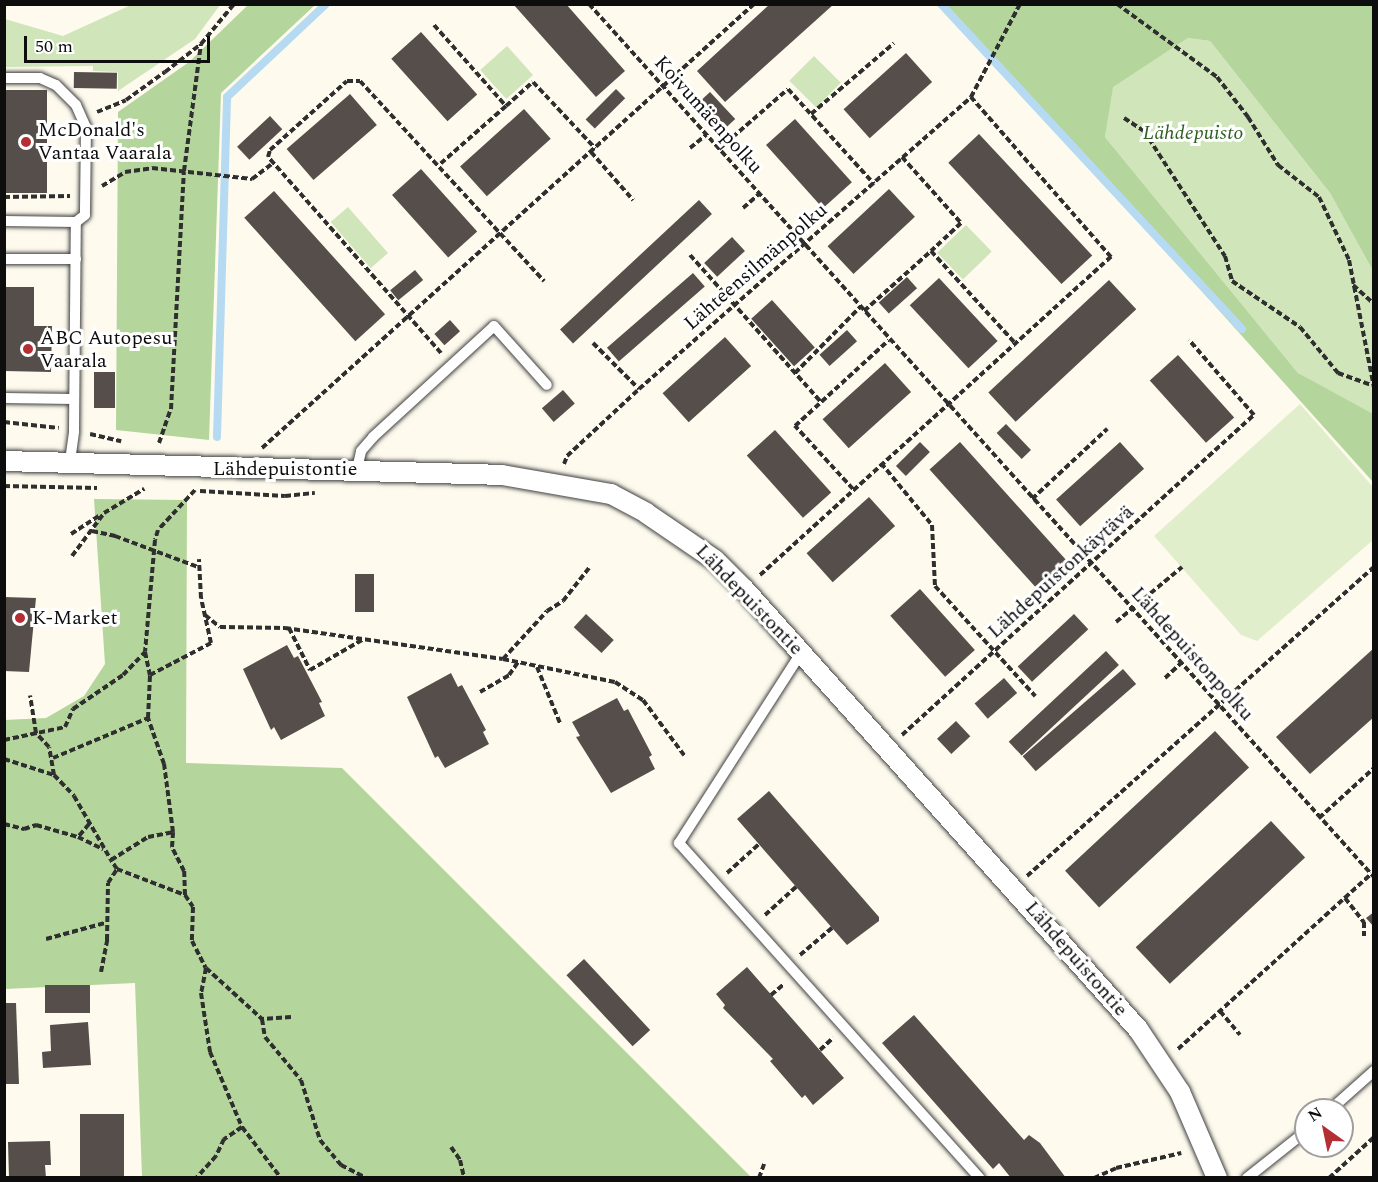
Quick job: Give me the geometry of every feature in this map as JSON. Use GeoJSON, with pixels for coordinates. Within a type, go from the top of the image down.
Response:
{"type":"FeatureCollection","features":[{"type":"Feature","properties":{"kind":"street","name":"Lähdepuistontie"},"geometry":{"type":"LineString","coordinates":[[4,461],[70,461],[157,468],[357,469],[502,475],[611,494],[683,535],[715,560],[744,589],[1014,888],[1163,1062],[1195,1124],[1216,1178]]}},
{"type":"Feature","properties":{"kind":"lane"},"geometry":{"type":"LineString","coordinates":[[4,78],[40,78],[56,85],[76,105],[86,128],[85,215],[76,222],[4,221]]}},
{"type":"Feature","properties":{"kind":"lane"},"geometry":{"type":"LineString","coordinates":[[70,461],[74,399],[76,222]]}},
{"type":"Feature","properties":{"kind":"lane"},"geometry":{"type":"LineString","coordinates":[[4,259],[76,259]]}},
{"type":"Feature","properties":{"kind":"lane"},"geometry":{"type":"LineString","coordinates":[[357,469],[361,451],[373,436],[494,326],[547,384]]}},
{"type":"Feature","properties":{"kind":"lane"},"geometry":{"type":"LineString","coordinates":[[4,398],[74,399]]}},
{"type":"Feature","properties":{"kind":"lane"},"geometry":{"type":"LineString","coordinates":[[801,653],[679,843],[980,1178]]}},
{"type":"Feature","properties":{"kind":"lane"},"geometry":{"type":"LineString","coordinates":[[1344,1098],[1374,1071]]}},
{"type":"Feature","properties":{"kind":"lane"},"geometry":{"type":"LineString","coordinates":[[1247,1178],[1294,1141]]}},
{"type":"Feature","properties":{"kind":"path"},"geometry":{"type":"LineString","coordinates":[[82,118],[126,100],[201,44],[234,4]]}},
{"type":"Feature","properties":{"kind":"path","name":"Koivumäenpolku"},"geometry":{"type":"LineString","coordinates":[[589,4],[804,245]]}},
{"type":"Feature","properties":{"kind":"path"},"geometry":{"type":"LineString","coordinates":[[270,437],[406,314],[501,234],[754,4]]}},
{"type":"Feature","properties":{"kind":"path"},"geometry":{"type":"LineString","coordinates":[[744,589],[946,403],[1111,257],[971,97],[1020,4]]}},
{"type":"Feature","properties":{"kind":"path"},"geometry":{"type":"LineString","coordinates":[[1118,4],[1217,77],[1248,117],[1278,165],[1319,197],[1338,230],[1353,285],[1373,387]]}},
{"type":"Feature","properties":{"kind":"path"},"geometry":{"type":"LineString","coordinates":[[434,25],[506,106]]}},
{"type":"Feature","properties":{"kind":"path"},"geometry":{"type":"LineString","coordinates":[[811,114],[894,43]]}},
{"type":"Feature","properties":{"kind":"path"},"geometry":{"type":"LineString","coordinates":[[134,488],[156,489],[159,442],[171,409],[184,171],[201,44]]}},
{"type":"Feature","properties":{"kind":"path"},"geometry":{"type":"LineString","coordinates":[[452,365],[272,164],[270,150],[347,81],[360,81],[544,281]]}},
{"type":"Feature","properties":{"kind":"path"},"geometry":{"type":"LineString","coordinates":[[439,165],[533,82],[595,148]]}},
{"type":"Feature","properties":{"kind":"path"},"geometry":{"type":"LineString","coordinates":[[719,149],[788,89],[874,184]]}},
{"type":"Feature","properties":{"kind":"path","name":"Lähteensilmänpolku"},"geometry":{"type":"LineString","coordinates":[[564,462],[639,389],[971,97]]}},
{"type":"Feature","properties":{"kind":"path"},"geometry":{"type":"LineString","coordinates":[[1124,118],[1144,130],[1225,256],[1232,281],[1300,327],[1338,373],[1373,387]]}},
{"type":"Feature","properties":{"kind":"path"},"geometry":{"type":"LineString","coordinates":[[690,148],[706,135]]}},
{"type":"Feature","properties":{"kind":"path"},"geometry":{"type":"LineString","coordinates":[[591,152],[633,200]]}},
{"type":"Feature","properties":{"kind":"path"},"geometry":{"type":"LineString","coordinates":[[864,311],[961,223],[902,157]]}},
{"type":"Feature","properties":{"kind":"path"},"geometry":{"type":"LineString","coordinates":[[4,197],[85,196],[125,172],[152,168],[226,178],[252,179],[272,164]]}},
{"type":"Feature","properties":{"kind":"path"},"geometry":{"type":"LineString","coordinates":[[743,208],[759,194]]}},
{"type":"Feature","properties":{"kind":"path","name":"Lähdepuistonpolku"},"geometry":{"type":"LineString","coordinates":[[804,245],[1372,876],[1163,1062]]}},
{"type":"Feature","properties":{"kind":"path"},"geometry":{"type":"LineString","coordinates":[[931,251],[1015,343]]}},
{"type":"Feature","properties":{"kind":"path"},"geometry":{"type":"LineString","coordinates":[[690,255],[821,402]]}},
{"type":"Feature","properties":{"kind":"path"},"geometry":{"type":"LineString","coordinates":[[1353,285],[1374,304]]}},
{"type":"Feature","properties":{"kind":"path"},"geometry":{"type":"LineString","coordinates":[[795,373],[860,307]]}},
{"type":"Feature","properties":{"kind":"path"},"geometry":{"type":"LineString","coordinates":[[852,489],[795,426],[889,340]]}},
{"type":"Feature","properties":{"kind":"path","name":"Lähdepuistonkäytävä"},"geometry":{"type":"LineString","coordinates":[[886,748],[1092,566],[1254,415],[1189,340]]}},
{"type":"Feature","properties":{"kind":"path"},"geometry":{"type":"LineString","coordinates":[[593,343],[639,389]]}},
{"type":"Feature","properties":{"kind":"path"},"geometry":{"type":"LineString","coordinates":[[1032,499],[1107,429]]}},
{"type":"Feature","properties":{"kind":"path"},"geometry":{"type":"LineString","coordinates":[[881,463],[932,525],[935,586],[1035,696]]}},
{"type":"Feature","properties":{"kind":"path"},"geometry":{"type":"LineString","coordinates":[[4,486],[102,488]]}},
{"type":"Feature","properties":{"kind":"path"},"geometry":{"type":"LineString","coordinates":[[71,534],[145,488]]}},
{"type":"Feature","properties":{"kind":"path"},"geometry":{"type":"LineString","coordinates":[[185,490],[285,496],[322,492]]}},
{"type":"Feature","properties":{"kind":"path"},"geometry":{"type":"LineString","coordinates":[[195,490],[158,530],[154,549],[145,652],[150,675],[148,718],[164,764],[173,832],[172,847],[184,871],[185,895],[193,907],[192,941],[206,968],[262,1019],[265,1037],[305,1087],[320,1140],[341,1165],[367,1178]]}},
{"type":"Feature","properties":{"kind":"path"},"geometry":{"type":"LineString","coordinates":[[72,556],[104,513]]}},
{"type":"Feature","properties":{"kind":"path"},"geometry":{"type":"LineString","coordinates":[[92,531],[154,549],[198,567]]}},
{"type":"Feature","properties":{"kind":"path"},"geometry":{"type":"LineString","coordinates":[[150,675],[212,643],[205,615],[198,567],[199,559]]}},
{"type":"Feature","properties":{"kind":"path"},"geometry":{"type":"LineString","coordinates":[[1116,621],[1182,567]]}},
{"type":"Feature","properties":{"kind":"path"},"geometry":{"type":"LineString","coordinates":[[1014,888],[1217,704],[1374,567]]}},
{"type":"Feature","properties":{"kind":"path"},"geometry":{"type":"LineString","coordinates":[[502,659],[547,611],[563,601],[589,568]]}},
{"type":"Feature","properties":{"kind":"path"},"geometry":{"type":"LineString","coordinates":[[205,615],[220,627],[289,628],[365,638],[502,659],[615,682],[643,700],[684,755]]}},
{"type":"Feature","properties":{"kind":"path"},"geometry":{"type":"LineString","coordinates":[[289,628],[310,670],[365,638]]}},
{"type":"Feature","properties":{"kind":"path"},"geometry":{"type":"LineString","coordinates":[[4,740],[65,727],[73,709],[123,675],[145,652]]}},
{"type":"Feature","properties":{"kind":"path"},"geometry":{"type":"LineString","coordinates":[[480,692],[509,675],[518,662]]}},
{"type":"Feature","properties":{"kind":"path"},"geometry":{"type":"LineString","coordinates":[[1165,678],[1180,664]]}},
{"type":"Feature","properties":{"kind":"path"},"geometry":{"type":"LineString","coordinates":[[537,667],[560,723]]}},
{"type":"Feature","properties":{"kind":"path"},"geometry":{"type":"LineString","coordinates":[[30,695],[36,733],[52,760],[54,775]]}},
{"type":"Feature","properties":{"kind":"path"},"geometry":{"type":"LineString","coordinates":[[42,769],[52,760],[148,718]]}},
{"type":"Feature","properties":{"kind":"path"},"geometry":{"type":"LineString","coordinates":[[4,759],[42,769],[54,775],[74,796],[103,849],[117,869],[185,895]]}},
{"type":"Feature","properties":{"kind":"path"},"geometry":{"type":"LineString","coordinates":[[1319,818],[1374,768]]}},
{"type":"Feature","properties":{"kind":"path"},"geometry":{"type":"LineString","coordinates":[[4,824],[24,830],[36,825],[78,837],[103,849]]}},
{"type":"Feature","properties":{"kind":"path"},"geometry":{"type":"LineString","coordinates":[[78,837],[89,824]]}},
{"type":"Feature","properties":{"kind":"path"},"geometry":{"type":"LineString","coordinates":[[111,860],[148,837],[173,832]]}},
{"type":"Feature","properties":{"kind":"path"},"geometry":{"type":"LineString","coordinates":[[715,883],[759,844]]}},
{"type":"Feature","properties":{"kind":"path"},"geometry":{"type":"LineString","coordinates":[[101,972],[107,940],[105,923],[108,883],[117,869]]}},
{"type":"Feature","properties":{"kind":"path"},"geometry":{"type":"LineString","coordinates":[[753,926],[796,887]]}},
{"type":"Feature","properties":{"kind":"path"},"geometry":{"type":"LineString","coordinates":[[1345,898],[1364,922],[1364,936]]}},
{"type":"Feature","properties":{"kind":"path"},"geometry":{"type":"LineString","coordinates":[[46,939],[105,923]]}},
{"type":"Feature","properties":{"kind":"path"},"geometry":{"type":"LineString","coordinates":[[788,965],[832,928]]}},
{"type":"Feature","properties":{"kind":"path"},"geometry":{"type":"LineString","coordinates":[[206,968],[201,993],[210,1052],[242,1127],[280,1178]]}},
{"type":"Feature","properties":{"kind":"path"},"geometry":{"type":"LineString","coordinates":[[1220,1011],[1240,1035]]}},
{"type":"Feature","properties":{"kind":"path"},"geometry":{"type":"LineString","coordinates":[[262,1019],[291,1017]]}},
{"type":"Feature","properties":{"kind":"path"},"geometry":{"type":"LineString","coordinates":[[196,1178],[216,1156],[224,1139],[242,1127]]}},
{"type":"Feature","properties":{"kind":"path"},"geometry":{"type":"LineString","coordinates":[[1329,1178],[1374,1137]]}},
{"type":"Feature","properties":{"kind":"path"},"geometry":{"type":"LineString","coordinates":[[1178,1144],[1184,1161]]}},
{"type":"Feature","properties":{"kind":"path"},"geometry":{"type":"LineString","coordinates":[[451,1147],[460,1160],[464,1178]]}},
{"type":"Feature","properties":{"kind":"path"},"geometry":{"type":"LineString","coordinates":[[1094,1178],[1116,1168],[1182,1153]]}},
{"type":"Feature","properties":{"kind":"path"},"geometry":{"type":"LineString","coordinates":[[759,1178],[764,1164]]}},
{"type":"Feature","properties":{"kind":"green space"},"geometry":{"type":"Polygon","coordinates":[[[133,4],[220,5],[195,39],[118,91],[118,72],[93,71],[93,66],[5,67],[5,19],[63,36],[133,4]]]}},
{"type":"Feature","properties":{"kind":"green space"},"geometry":{"type":"Polygon","coordinates":[[[249,4],[315,5],[221,93],[209,440],[116,430],[118,112],[189,62],[249,4]]]}},
{"type":"Feature","properties":{"kind":"green space"},"geometry":{"type":"Polygon","coordinates":[[[945,5],[1373,5],[1373,271],[1330,193],[1210,41],[1188,38],[1113,87],[1105,137],[1298,373],[1373,414],[1373,482],[945,5]]]}},
{"type":"Feature","properties":{"kind":"green space","name":"Lähdepuisto"},"geometry":{"type":"Polygon","coordinates":[[[1188,38],[1210,41],[1330,193],[1373,271],[1373,417],[1298,373],[1105,137],[1112,87],[1188,38]]]}},
{"type":"Feature","properties":{"kind":"green space"},"geometry":{"type":"Polygon","coordinates":[[[507,46],[533,75],[506,99],[480,70],[507,46]]]}},
{"type":"Feature","properties":{"kind":"green space"},"geometry":{"type":"Polygon","coordinates":[[[814,56],[841,83],[816,108],[789,81],[814,56]]]}},
{"type":"Feature","properties":{"kind":"green space"},"geometry":{"type":"Polygon","coordinates":[[[348,207],[388,253],[371,268],[331,222],[348,207]]]}},
{"type":"Feature","properties":{"kind":"green space"},"geometry":{"type":"Polygon","coordinates":[[[966,225],[992,252],[963,279],[937,253],[966,225]]]}},
{"type":"Feature","properties":{"kind":"green space"},"geometry":{"type":"Polygon","coordinates":[[[1300,404],[1373,487],[1373,540],[1257,641],[1241,635],[1154,536],[1300,404]]]}},
{"type":"Feature","properties":{"kind":"green space"},"geometry":{"type":"Polygon","coordinates":[[[94,499],[187,500],[186,763],[342,768],[751,1177],[142,1177],[135,983],[5,989],[4,720],[46,718],[84,696],[105,664],[94,499]]]}},
{"type":"Feature","properties":{"kind":"building"},"geometry":{"type":"Polygon","coordinates":[[[513,4],[566,4],[625,71],[596,97],[513,4]]]}},
{"type":"Feature","properties":{"kind":"building"},"geometry":{"type":"Polygon","coordinates":[[[770,4],[834,4],[725,102],[697,71],[770,4]]]}},
{"type":"Feature","properties":{"kind":"building"},"geometry":{"type":"Polygon","coordinates":[[[421,32],[477,94],[447,121],[391,59],[421,32]]]}},
{"type":"Feature","properties":{"kind":"building"},"geometry":{"type":"Polygon","coordinates":[[[906,53],[932,82],[870,138],[844,109],[906,53]]]}},
{"type":"Feature","properties":{"kind":"building"},"geometry":{"type":"Polygon","coordinates":[[[74,72],[117,73],[117,89],[74,88],[74,72]]]}},
{"type":"Feature","properties":{"kind":"building"},"geometry":{"type":"Polygon","coordinates":[[[616,89],[625,98],[595,129],[586,119],[616,89]]]}},
{"type":"Feature","properties":{"kind":"building","name":"McDonald's Vantaa Vaarala"},"geometry":{"type":"Polygon","coordinates":[[[4,90],[47,90],[47,193],[4,193],[4,90]]]}},
{"type":"Feature","properties":{"kind":"building"},"geometry":{"type":"Polygon","coordinates":[[[710,92],[735,119],[724,129],[699,102],[710,92]]]}},
{"type":"Feature","properties":{"kind":"building"},"geometry":{"type":"Polygon","coordinates":[[[350,94],[377,125],[314,180],[287,149],[350,94]]]}},
{"type":"Feature","properties":{"kind":"building"},"geometry":{"type":"Polygon","coordinates":[[[524,109],[551,139],[487,196],[460,167],[524,109]]]}},
{"type":"Feature","properties":{"kind":"building"},"geometry":{"type":"Polygon","coordinates":[[[270,116],[282,129],[249,160],[237,147],[270,116]]]}},
{"type":"Feature","properties":{"kind":"building"},"geometry":{"type":"Polygon","coordinates":[[[795,119],[852,182],[823,208],[766,145],[795,119]]]}},
{"type":"Feature","properties":{"kind":"building"},"geometry":{"type":"Polygon","coordinates":[[[979,134],[1092,255],[1061,284],[948,163],[979,134]]]}},
{"type":"Feature","properties":{"kind":"building"},"geometry":{"type":"Polygon","coordinates":[[[421,169],[477,231],[448,258],[392,195],[421,169]]]}},
{"type":"Feature","properties":{"kind":"building"},"geometry":{"type":"Polygon","coordinates":[[[889,189],[915,217],[853,274],[828,246],[889,189]]]}},
{"type":"Feature","properties":{"kind":"building"},"geometry":{"type":"Polygon","coordinates":[[[274,191],[385,314],[355,341],[244,218],[274,191]]]}},
{"type":"Feature","properties":{"kind":"building"},"geometry":{"type":"Polygon","coordinates":[[[699,200],[712,214],[573,343],[560,330],[699,200]]]}},
{"type":"Feature","properties":{"kind":"building"},"geometry":{"type":"Polygon","coordinates":[[[732,237],[745,251],[717,277],[704,263],[732,237]]]}},
{"type":"Feature","properties":{"kind":"building"},"geometry":{"type":"Polygon","coordinates":[[[415,270],[423,280],[398,300],[390,290],[415,270]]]}},
{"type":"Feature","properties":{"kind":"building"},"geometry":{"type":"Polygon","coordinates":[[[693,273],[705,287],[619,361],[607,348],[693,273]]]}},
{"type":"Feature","properties":{"kind":"building"},"geometry":{"type":"Polygon","coordinates":[[[907,277],[917,288],[889,314],[879,302],[907,277]]]}},
{"type":"Feature","properties":{"kind":"building"},"geometry":{"type":"Polygon","coordinates":[[[939,278],[998,341],[968,368],[910,305],[939,278]]]}},
{"type":"Feature","properties":{"kind":"building"},"geometry":{"type":"Polygon","coordinates":[[[1109,280],[1136,309],[1016,422],[988,393],[1109,280]]]}},
{"type":"Feature","properties":{"kind":"building","name":"ABC Autopesu Vaarala"},"geometry":{"type":"Polygon","coordinates":[[[4,287],[34,287],[34,326],[52,326],[51,372],[4,371],[4,287]]]}},
{"type":"Feature","properties":{"kind":"building"},"geometry":{"type":"Polygon","coordinates":[[[772,300],[815,348],[794,366],[751,319],[772,300]]]}},
{"type":"Feature","properties":{"kind":"building"},"geometry":{"type":"Polygon","coordinates":[[[450,320],[460,331],[444,345],[434,334],[450,320]]]}},
{"type":"Feature","properties":{"kind":"building"},"geometry":{"type":"Polygon","coordinates":[[[847,330],[857,341],[830,366],[820,355],[847,330]]]}},
{"type":"Feature","properties":{"kind":"building"},"geometry":{"type":"Polygon","coordinates":[[[725,337],[751,366],[689,422],[663,393],[725,337]]]}},
{"type":"Feature","properties":{"kind":"building"},"geometry":{"type":"Polygon","coordinates":[[[1178,355],[1234,417],[1206,443],[1150,380],[1178,355]]]}},
{"type":"Feature","properties":{"kind":"building"},"geometry":{"type":"Polygon","coordinates":[[[885,363],[911,392],[849,448],[823,419],[885,363]]]}},
{"type":"Feature","properties":{"kind":"building"},"geometry":{"type":"Polygon","coordinates":[[[94,372],[115,372],[115,408],[94,408],[94,372]]]}},
{"type":"Feature","properties":{"kind":"building"},"geometry":{"type":"Polygon","coordinates":[[[563,390],[575,404],[554,422],[542,408],[563,390]]]}},
{"type":"Feature","properties":{"kind":"building"},"geometry":{"type":"Polygon","coordinates":[[[1006,424],[1031,450],[1022,459],[997,433],[1006,424]]]}},
{"type":"Feature","properties":{"kind":"building"},"geometry":{"type":"Polygon","coordinates":[[[775,430],[831,492],[803,518],[747,455],[775,430]]]}},
{"type":"Feature","properties":{"kind":"building"},"geometry":{"type":"Polygon","coordinates":[[[920,442],[930,452],[906,476],[896,466],[920,442]]]}},
{"type":"Feature","properties":{"kind":"building"},"geometry":{"type":"Polygon","coordinates":[[[960,442],[1070,564],[1039,591],[930,469],[960,442]]]}},
{"type":"Feature","properties":{"kind":"building"},"geometry":{"type":"Polygon","coordinates":[[[1120,442],[1144,469],[1080,526],[1056,500],[1120,442]]]}},
{"type":"Feature","properties":{"kind":"building"},"geometry":{"type":"Polygon","coordinates":[[[869,497],[895,526],[833,582],[807,553],[869,497]]]}},
{"type":"Feature","properties":{"kind":"building"},"geometry":{"type":"Polygon","coordinates":[[[355,574],[374,574],[374,612],[355,612],[355,574]]]}},
{"type":"Feature","properties":{"kind":"building"},"geometry":{"type":"Polygon","coordinates":[[[920,589],[975,650],[945,677],[890,616],[920,589]]]}},
{"type":"Feature","properties":{"kind":"building","name":"K-Market"},"geometry":{"type":"Polygon","coordinates":[[[4,597],[36,598],[29,672],[4,671],[4,597]]]}},
{"type":"Feature","properties":{"kind":"building"},"geometry":{"type":"Polygon","coordinates":[[[586,614],[614,640],[602,653],[574,627],[586,614]]]}},
{"type":"Feature","properties":{"kind":"building"},"geometry":{"type":"Polygon","coordinates":[[[1074,614],[1088,629],[1032,682],[1018,667],[1074,614]]]}},
{"type":"Feature","properties":{"kind":"building"},"geometry":{"type":"Polygon","coordinates":[[[287,645],[294,658],[298,656],[322,702],[319,703],[325,716],[281,740],[274,727],[271,730],[243,669],[287,645]]]}},
{"type":"Feature","properties":{"kind":"building"},"geometry":{"type":"Polygon","coordinates":[[[1374,648],[1374,717],[1310,774],[1276,737],[1374,648]]]}},
{"type":"Feature","properties":{"kind":"building"},"geometry":{"type":"Polygon","coordinates":[[[1106,651],[1119,665],[1022,756],[1009,742],[1106,651]]]}},
{"type":"Feature","properties":{"kind":"building"},"geometry":{"type":"Polygon","coordinates":[[[1123,669],[1136,684],[1036,771],[1023,756],[1123,669]]]}},
{"type":"Feature","properties":{"kind":"building"},"geometry":{"type":"Polygon","coordinates":[[[451,673],[458,687],[462,685],[486,730],[483,732],[489,744],[445,768],[438,756],[435,758],[407,697],[451,673]]]}},
{"type":"Feature","properties":{"kind":"building"},"geometry":{"type":"Polygon","coordinates":[[[1004,678],[1017,693],[988,719],[975,704],[1004,678]]]}},
{"type":"Feature","properties":{"kind":"building"},"geometry":{"type":"Polygon","coordinates":[[[617,698],[624,711],[628,709],[652,755],[649,757],[655,769],[611,793],[576,737],[580,736],[572,722],[617,698]]]}},
{"type":"Feature","properties":{"kind":"building"},"geometry":{"type":"Polygon","coordinates":[[[956,721],[970,736],[951,754],[937,739],[956,721]]]}},
{"type":"Feature","properties":{"kind":"building"},"geometry":{"type":"Polygon","coordinates":[[[1215,731],[1249,768],[1099,907],[1065,871],[1215,731]]]}},
{"type":"Feature","properties":{"kind":"building"},"geometry":{"type":"Polygon","coordinates":[[[769,791],[879,917],[879,921],[847,945],[737,819],[769,791]]]}},
{"type":"Feature","properties":{"kind":"building"},"geometry":{"type":"Polygon","coordinates":[[[1271,821],[1305,858],[1170,984],[1136,947],[1271,821]]]}},
{"type":"Feature","properties":{"kind":"building"},"geometry":{"type":"Polygon","coordinates":[[[1374,912],[1374,927],[1366,918],[1374,912]]]}},
{"type":"Feature","properties":{"kind":"building"},"geometry":{"type":"Polygon","coordinates":[[[584,959],[650,1030],[633,1046],[566,975],[584,959]]]}},
{"type":"Feature","properties":{"kind":"building"},"geometry":{"type":"Polygon","coordinates":[[[747,967],[844,1078],[813,1105],[805,1095],[802,1098],[770,1061],[773,1059],[723,1008],[725,1005],[716,994],[747,967]]]}},
{"type":"Feature","properties":{"kind":"building"},"geometry":{"type":"Polygon","coordinates":[[[45,985],[90,985],[90,1013],[45,1013],[45,985]]]}},
{"type":"Feature","properties":{"kind":"building"},"geometry":{"type":"Polygon","coordinates":[[[4,1003],[16,1003],[19,1084],[4,1084],[4,1003]]]}},
{"type":"Feature","properties":{"kind":"building"},"geometry":{"type":"Polygon","coordinates":[[[914,1015],[1024,1140],[1029,1135],[1040,1143],[1066,1178],[1011,1178],[999,1163],[993,1169],[882,1043],[914,1015]]]}},
{"type":"Feature","properties":{"kind":"building"},"geometry":{"type":"Polygon","coordinates":[[[88,1022],[91,1065],[43,1068],[42,1052],[51,1051],[50,1025],[88,1022]]]}},
{"type":"Feature","properties":{"kind":"building"},"geometry":{"type":"Polygon","coordinates":[[[80,1114],[124,1114],[124,1178],[80,1178],[80,1114]]]}},
{"type":"Feature","properties":{"kind":"building"},"geometry":{"type":"Polygon","coordinates":[[[50,1141],[51,1165],[45,1165],[46,1178],[9,1178],[8,1142],[50,1141]]]}},
{"type":"Feature","properties":{"kind":"waterway"},"geometry":{"type":"LineString","coordinates":[[217,437],[227,97],[326,4]]}},
{"type":"Feature","properties":{"kind":"waterway"},"geometry":{"type":"LineString","coordinates":[[941,4],[1242,329]]}},
{"type":"Feature","properties":{"kind":"place","name":"McDonald's Vantaa Vaarala"},"geometry":{"type":"Point","coordinates":[26,142]}},
{"type":"Feature","properties":{"kind":"place","name":"ABC Autopesu Vaarala"},"geometry":{"type":"Point","coordinates":[28,349]}},
{"type":"Feature","properties":{"kind":"place","name":"K-Market"},"geometry":{"type":"Point","coordinates":[20,618]}}]}
